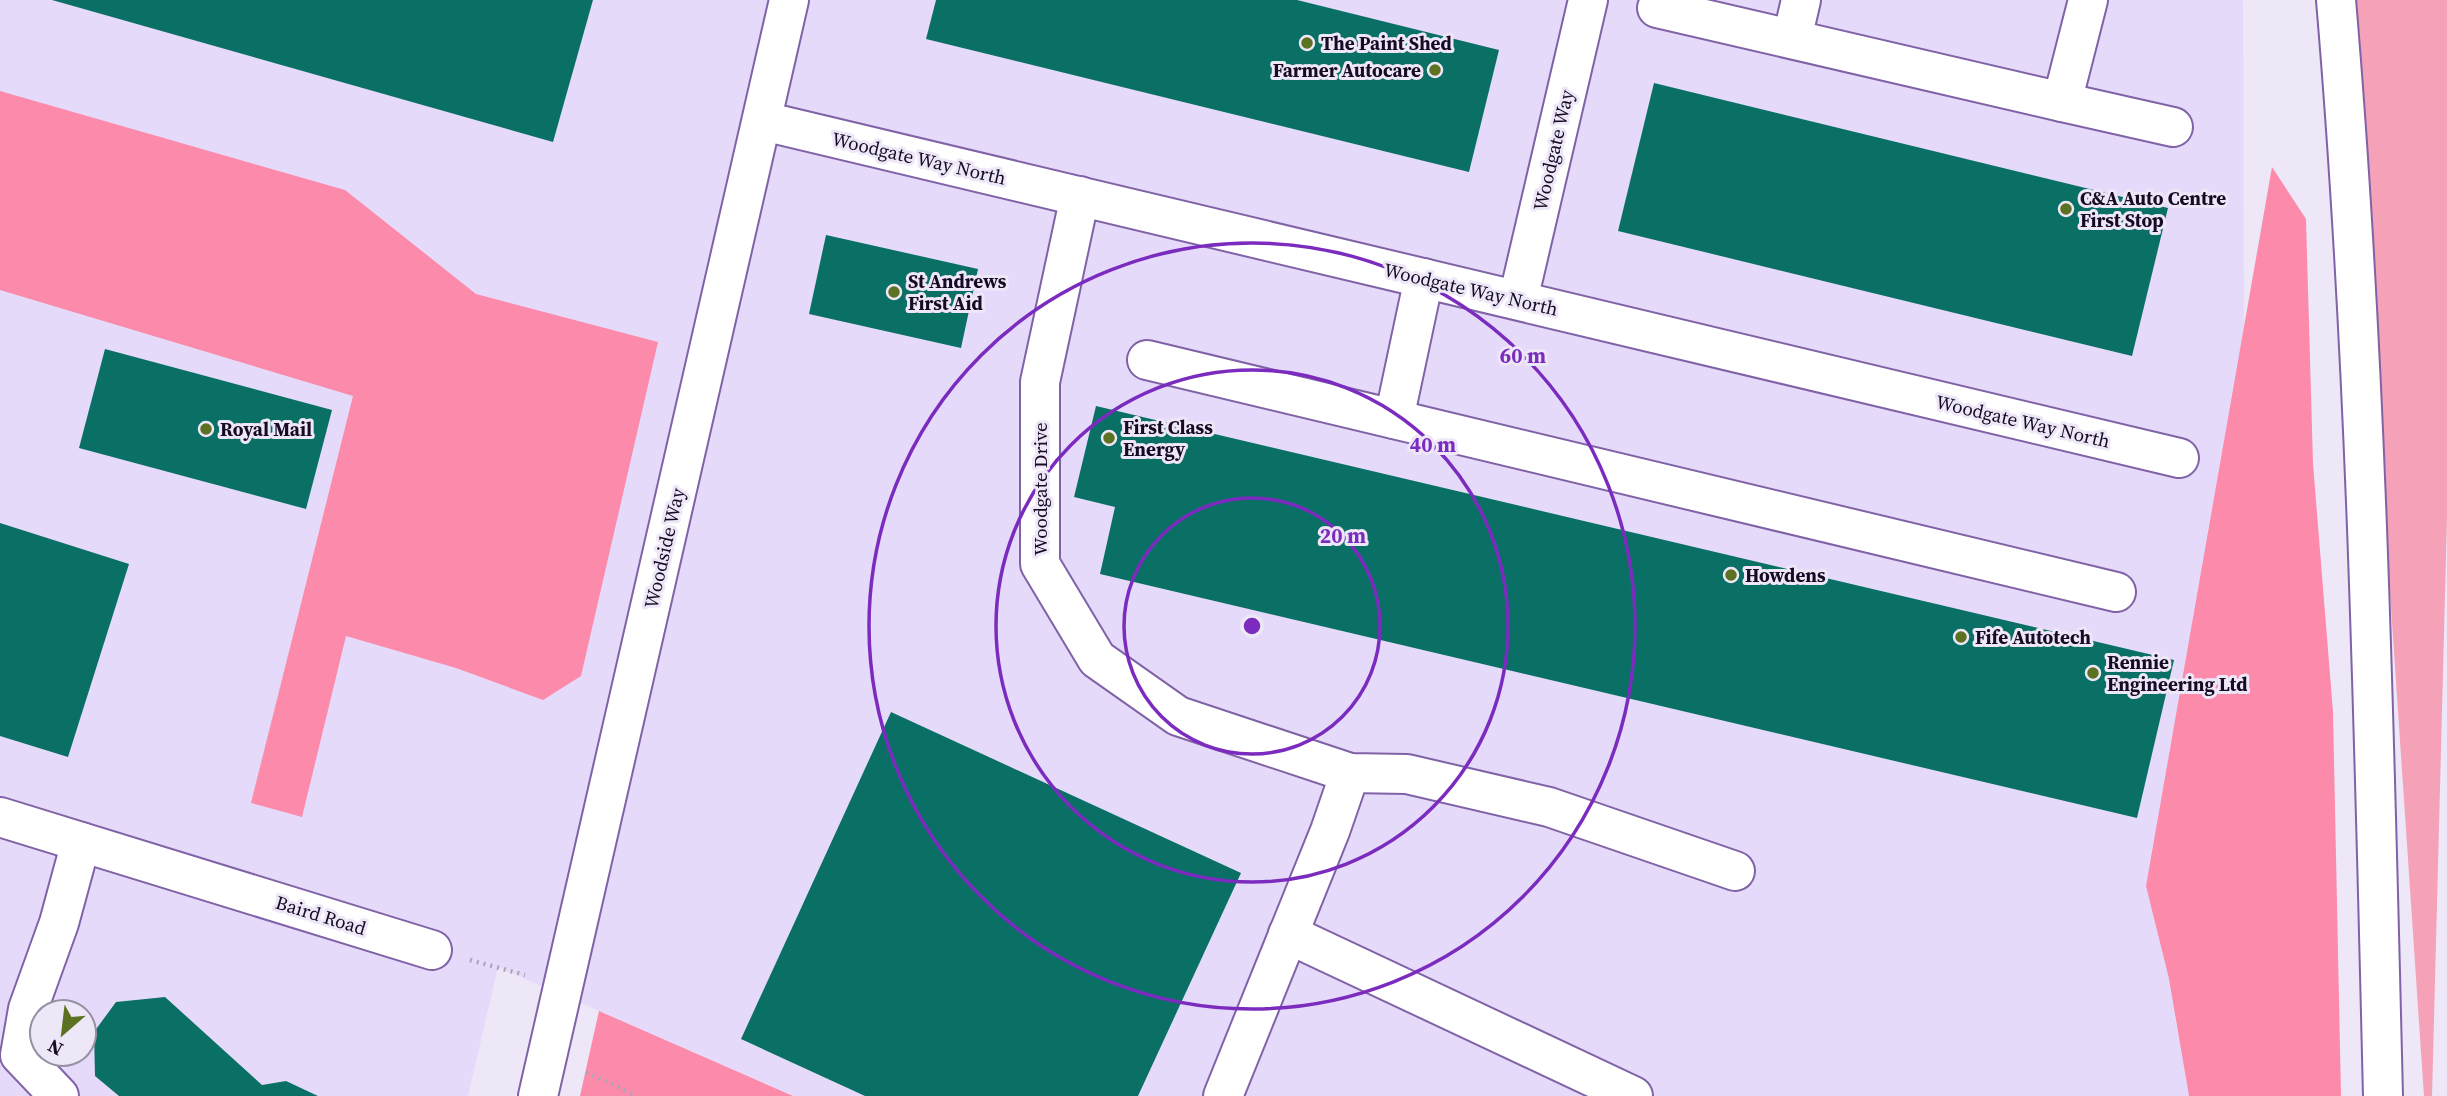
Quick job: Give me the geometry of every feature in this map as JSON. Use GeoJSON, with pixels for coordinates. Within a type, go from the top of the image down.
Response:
{"type":"FeatureCollection","features":[{"type":"Feature","properties":{"kind":"main road","name":"Woodside Way"},"geometry":{"type":"LineString","coordinates":[[538,1096],[789,0]]}},
{"type":"Feature","properties":{"kind":"main road","name":"Woodgate Way"},"geometry":{"type":"LineString","coordinates":[[1518,300],[1588,0]]}},
{"type":"Feature","properties":{"kind":"main road"},"geometry":{"type":"LineString","coordinates":[[1792,39],[1801,0]]}},
{"type":"Feature","properties":{"kind":"main road"},"geometry":{"type":"LineString","coordinates":[[2062,102],[2088,0]]}},
{"type":"Feature","properties":{"kind":"main road"},"geometry":{"type":"LineString","coordinates":[[2336,0],[2352,189],[2375,756],[2383,1096]]}},
{"type":"Feature","properties":{"kind":"main road"},"geometry":{"type":"LineString","coordinates":[[1657,8],[2173,127]]}},
{"type":"Feature","properties":{"kind":"main road","name":"Woodgate Way North"},"geometry":{"type":"LineString","coordinates":[[763,121],[2179,458]]}},
{"type":"Feature","properties":{"kind":"main road","name":"Woodgate Drive"},"geometry":{"type":"LineString","coordinates":[[1080,196],[1040,382],[1040,564],[1097,659],[1178,716],[1350,773],[1407,774],[1549,807],[1735,871]]}},
{"type":"Feature","properties":{"kind":"main road"},"geometry":{"type":"LineString","coordinates":[[1394,419],[1424,278]]}},
{"type":"Feature","properties":{"kind":"main road"},"geometry":{"type":"LineString","coordinates":[[1147,360],[2116,592]]}},
{"type":"Feature","properties":{"kind":"main road"},"geometry":{"type":"LineString","coordinates":[[1223,1096],[1350,773]]}},
{"type":"Feature","properties":{"kind":"main road","name":"Baird Road"},"geometry":{"type":"LineString","coordinates":[[0,817],[432,950]]}},
{"type":"Feature","properties":{"kind":"main road"},"geometry":{"type":"LineString","coordinates":[[59,1096],[20,1055],[14,1004],[59,923],[82,842]]}},
{"type":"Feature","properties":{"kind":"main road"},"geometry":{"type":"LineString","coordinates":[[1288,934],[1633,1096]]}},
{"type":"Feature","properties":{"kind":"path"},"geometry":{"type":"LineString","coordinates":[[432,950],[562,984]]}},
{"type":"Feature","properties":{"kind":"path"},"geometry":{"type":"LineString","coordinates":[[586,1072],[638,1096]]}},
{"type":"Feature","properties":{"kind":"shaded area"},"geometry":{"type":"Polygon","coordinates":[[[0,0],[2243,0],[2244,358],[2146,886],[2169,979],[2189,1096],[793,1096],[498,967],[468,1096],[0,1096],[0,0]]]}},
{"type":"Feature","properties":{"kind":"shaded area"},"geometry":{"type":"Polygon","coordinates":[[[2350,0],[2447,0],[2447,517],[2432,1096],[2424,1096],[2350,0]]]}},
{"type":"Feature","properties":{"kind":"shaded area"},"geometry":{"type":"Polygon","coordinates":[[[0,91],[345,190],[476,294],[658,342],[581,676],[543,700],[456,668],[346,636],[302,817],[251,803],[353,396],[0,290],[0,91]]]}},
{"type":"Feature","properties":{"kind":"shaded area"},"geometry":{"type":"Polygon","coordinates":[[[2272,167],[2306,219],[2313,464],[2333,712],[2341,1096],[2189,1096],[2169,979],[2146,886],[2272,167]]]}},
{"type":"Feature","properties":{"kind":"shaded area"},"geometry":{"type":"Polygon","coordinates":[[[599,1011],[793,1096],[580,1096],[599,1011]]]}},
{"type":"Feature","properties":{"kind":"building"},"geometry":{"type":"Polygon","coordinates":[[[52,0],[593,0],[553,142],[52,0]]]}},
{"type":"Feature","properties":{"kind":"building"},"geometry":{"type":"Polygon","coordinates":[[[936,0],[1297,0],[1499,50],[1469,172],[926,39],[936,0]]]}},
{"type":"Feature","properties":{"kind":"building"},"geometry":{"type":"Polygon","coordinates":[[[1654,83],[2168,208],[2132,356],[1618,231],[1654,83]]]}},
{"type":"Feature","properties":{"kind":"building","name":"St Andrews First Aid"},"geometry":{"type":"Polygon","coordinates":[[[826,235],[978,269],[961,348],[809,314],[826,235]]]}},
{"type":"Feature","properties":{"kind":"building","name":"Royal Mail"},"geometry":{"type":"Polygon","coordinates":[[[105,349],[332,410],[306,509],[79,448],[105,349]]]}},
{"type":"Feature","properties":{"kind":"building"},"geometry":{"type":"Polygon","coordinates":[[[1096,406],[2174,660],[2137,818],[1100,574],[1115,507],[1074,497],[1096,406]]]}},
{"type":"Feature","properties":{"kind":"building"},"geometry":{"type":"Polygon","coordinates":[[[0,523],[129,564],[68,757],[0,736],[0,523]]]}},
{"type":"Feature","properties":{"kind":"building"},"geometry":{"type":"Polygon","coordinates":[[[891,712],[1241,873],[1138,1096],[865,1096],[741,1039],[891,712]]]}},
{"type":"Feature","properties":{"kind":"building"},"geometry":{"type":"Polygon","coordinates":[[[165,997],[262,1085],[286,1081],[318,1096],[119,1096],[95,1076],[95,1068],[98,1068],[98,1027],[116,1002],[165,997]]]}},
{"type":"Feature","properties":{"kind":"place","name":"The Paint Shed"},"geometry":{"type":"Point","coordinates":[1307,43]}},
{"type":"Feature","properties":{"kind":"place","name":"Farmer Autocare"},"geometry":{"type":"Point","coordinates":[1435,70]}},
{"type":"Feature","properties":{"kind":"place","name":"C&A Auto Centre First Stop"},"geometry":{"type":"Point","coordinates":[2066,209]}},
{"type":"Feature","properties":{"kind":"place","name":"St Andrews First Aid"},"geometry":{"type":"Point","coordinates":[894,292]}},
{"type":"Feature","properties":{"kind":"place","name":"Royal Mail"},"geometry":{"type":"Point","coordinates":[206,429]}},
{"type":"Feature","properties":{"kind":"place","name":"First Class Energy"},"geometry":{"type":"Point","coordinates":[1109,438]}},
{"type":"Feature","properties":{"kind":"place","name":"Howdens"},"geometry":{"type":"Point","coordinates":[1731,575]}},
{"type":"Feature","properties":{"kind":"place","name":"Fife Autotech"},"geometry":{"type":"Point","coordinates":[1961,637]}},
{"type":"Feature","properties":{"kind":"place","name":"Rennie Engineering Ltd"},"geometry":{"type":"Point","coordinates":[2093,673]}}]}
